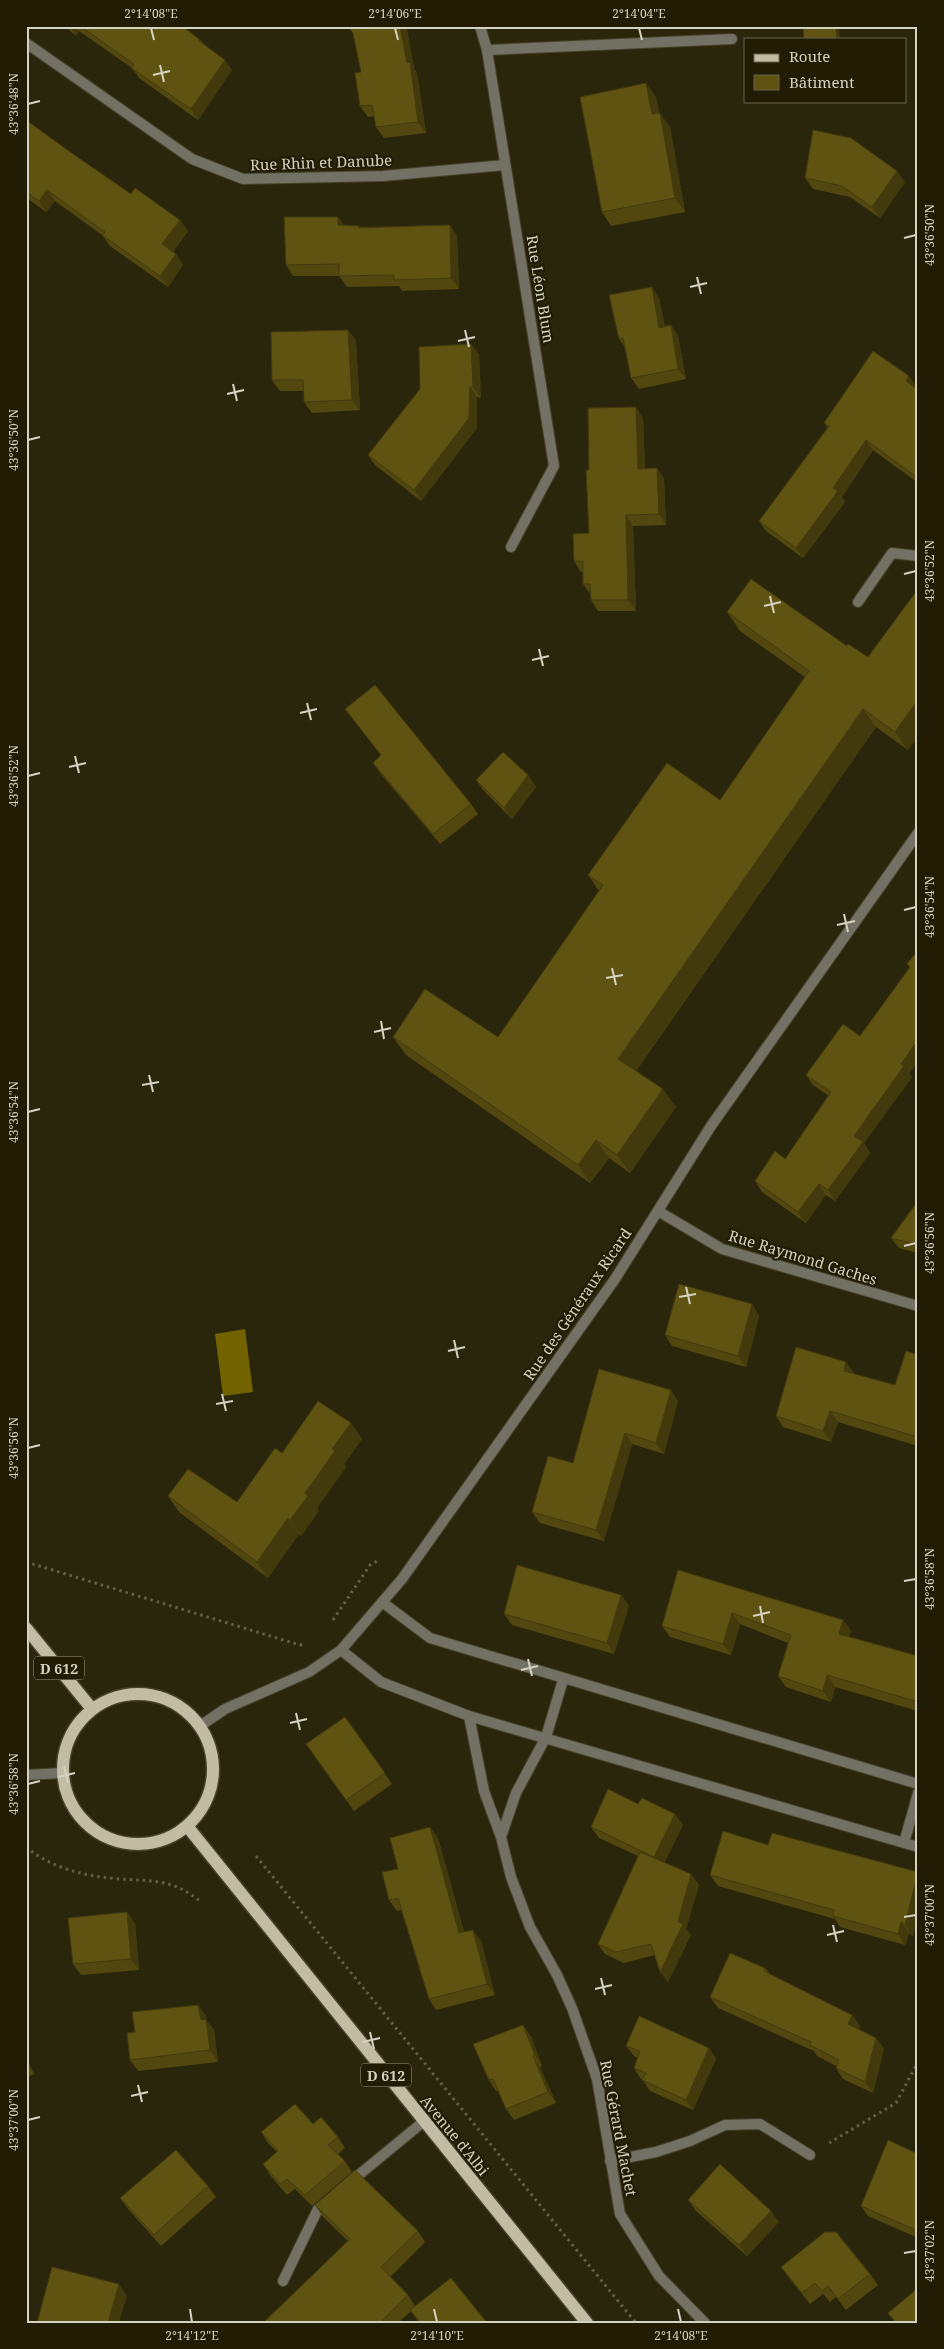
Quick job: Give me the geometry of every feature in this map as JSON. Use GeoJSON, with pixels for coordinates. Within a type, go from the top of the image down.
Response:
{"type":"FeatureCollection","features":[{"type":"Feature","properties":{"kind":"main road","name":"D 612"},"geometry":{"type":"LineString","coordinates":[[26,1628],[92,1709]]}},
{"type":"Feature","properties":{"kind":"main road"},"geometry":{"type":"LineString","coordinates":[[139,1694],[161,1697],[181,1707],[200,1726],[208,1743],[213,1765],[210,1788],[201,1809],[186,1826],[166,1838],[143,1844],[119,1842],[97,1832],[80,1817],[68,1797],[62,1773],[64,1754],[70,1735],[81,1719],[92,1709],[117,1697],[139,1694]]}},
{"type":"Feature","properties":{"kind":"main road","name":"Avenue d'Albi"},"geometry":{"type":"LineString","coordinates":[[186,1826],[587,2323]]}},
{"type":"Feature","properties":{"kind":"street","name":"Rue Léon Blum"},"geometry":{"type":"LineString","coordinates":[[480,26],[487,50],[554,466],[511,547]]}},
{"type":"Feature","properties":{"kind":"street"},"geometry":{"type":"LineString","coordinates":[[487,50],[732,39]]}},
{"type":"Feature","properties":{"kind":"street","name":"Rue Rhin et Danube"},"geometry":{"type":"LineString","coordinates":[[26,43],[192,159],[243,179],[383,176],[506,165]]}},
{"type":"Feature","properties":{"kind":"street"},"geometry":{"type":"LineString","coordinates":[[858,602],[892,553],[918,556]]}},
{"type":"Feature","properties":{"kind":"street","name":"Rue des Généraux Ricard"},"geometry":{"type":"LineString","coordinates":[[200,1726],[225,1709],[309,1672],[341,1650],[402,1580],[616,1279],[711,1126],[918,833]]}},
{"type":"Feature","properties":{"kind":"street","name":"Rue Raymond Gaches"},"geometry":{"type":"LineString","coordinates":[[658,1212],[722,1249],[918,1306]]}},
{"type":"Feature","properties":{"kind":"street"},"geometry":{"type":"LineString","coordinates":[[382,1602],[430,1638],[563,1680],[918,1784]]}},
{"type":"Feature","properties":{"kind":"street"},"geometry":{"type":"LineString","coordinates":[[341,1650],[381,1682],[469,1716],[918,1847]]}},
{"type":"Feature","properties":{"kind":"street"},"geometry":{"type":"LineString","coordinates":[[501,1837],[516,1793],[546,1737],[563,1680]]}},
{"type":"Feature","properties":{"kind":"street","name":"Rue Gérard Machet"},"geometry":{"type":"LineString","coordinates":[[469,1716],[484,1791],[501,1837],[511,1877],[530,1927],[557,1975],[586,2043],[597,2079],[620,2214],[659,2276],[705,2323]]}},
{"type":"Feature","properties":{"kind":"street"},"geometry":{"type":"LineString","coordinates":[[26,1775],[62,1773]]}},
{"type":"Feature","properties":{"kind":"street"},"geometry":{"type":"LineString","coordinates":[[904,1843],[918,1793]]}},
{"type":"Feature","properties":{"kind":"street"},"geometry":{"type":"LineString","coordinates":[[283,2281],[318,2209],[424,2122]]}},
{"type":"Feature","properties":{"kind":"street"},"geometry":{"type":"LineString","coordinates":[[610,2161],[656,2152],[690,2141],[725,2125],[760,2124],[810,2155]]}},
{"type":"Feature","properties":{"kind":"path"},"geometry":{"type":"LineString","coordinates":[[328,1626],[370,1565],[377,1561]]}},
{"type":"Feature","properties":{"kind":"path"},"geometry":{"type":"LineString","coordinates":[[26,1562],[300,1645],[309,1642]]}},
{"type":"Feature","properties":{"kind":"path"},"geometry":{"type":"LineString","coordinates":[[26,1848],[52,1865],[89,1875],[163,1881],[188,1890],[201,1902]]}},
{"type":"Feature","properties":{"kind":"path"},"geometry":{"type":"LineString","coordinates":[[256,1856],[636,2323]]}},
{"type":"Feature","properties":{"kind":"path"},"geometry":{"type":"LineString","coordinates":[[810,2155],[896,2103],[918,2062]]}},
{"type":"Feature","properties":{"kind":"shaded area"},"geometry":{"type":"Polygon","coordinates":[[[245,1329],[253,1392],[223,1396],[215,1334],[245,1329]]]}},
{"type":"Feature","properties":{"kind":"building"},"geometry":{"type":"Polygon","coordinates":[[[80,26],[182,26],[225,60],[191,109],[131,68],[134,64],[80,26]]]}},
{"type":"Feature","properties":{"kind":"building"},"geometry":{"type":"Polygon","coordinates":[[[348,26],[400,26],[407,63],[410,62],[418,122],[376,127],[372,105],[360,106],[355,73],[361,72],[353,33],[348,26]]]}},
{"type":"Feature","properties":{"kind":"building"},"geometry":{"type":"Polygon","coordinates":[[[803,26],[836,26],[837,38],[804,38],[803,26]]]}},
{"type":"Feature","properties":{"kind":"building"},"geometry":{"type":"Polygon","coordinates":[[[646,83],[652,114],[660,113],[675,198],[602,212],[580,97],[646,83]]]}},
{"type":"Feature","properties":{"kind":"building"},"geometry":{"type":"Polygon","coordinates":[[[26,120],[131,194],[135,188],[180,220],[162,244],[176,254],[160,276],[102,235],[105,232],[47,190],[39,201],[26,192],[26,120]]]}},
{"type":"Feature","properties":{"kind":"building"},"geometry":{"type":"Polygon","coordinates":[[[813,130],[851,138],[897,171],[872,207],[842,186],[805,178],[813,130]]]}},
{"type":"Feature","properties":{"kind":"building"},"geometry":{"type":"Polygon","coordinates":[[[284,217],[338,217],[338,225],[359,226],[359,228],[450,225],[451,278],[394,280],[394,275],[339,276],[339,264],[286,265],[284,217]]]}},
{"type":"Feature","properties":{"kind":"building"},"geometry":{"type":"Polygon","coordinates":[[[652,287],[659,328],[671,325],[678,369],[631,378],[623,338],[619,339],[609,295],[652,287]]]}},
{"type":"Feature","properties":{"kind":"building"},"geometry":{"type":"Polygon","coordinates":[[[348,330],[352,400],[304,402],[303,380],[272,380],[271,332],[348,330]]]}},
{"type":"Feature","properties":{"kind":"building"},"geometry":{"type":"Polygon","coordinates":[[[471,344],[473,387],[470,387],[469,418],[414,490],[368,455],[420,389],[419,347],[471,344]]]}},
{"type":"Feature","properties":{"kind":"building"},"geometry":{"type":"Polygon","coordinates":[[[873,351],[909,376],[906,381],[918,390],[918,478],[866,440],[833,488],[838,491],[796,548],[759,521],[829,426],[824,423],[873,351]]]}},
{"type":"Feature","properties":{"kind":"building"},"geometry":{"type":"Polygon","coordinates":[[[636,407],[638,469],[657,468],[659,514],[626,515],[628,600],[591,600],[590,584],[583,584],[583,561],[574,561],[573,534],[589,533],[586,470],[589,470],[588,408],[636,407]]]}},
{"type":"Feature","properties":{"kind":"building"},"geometry":{"type":"Polygon","coordinates":[[[751,579],[847,646],[848,644],[868,657],[918,589],[918,700],[895,732],[863,709],[618,1059],[663,1089],[617,1155],[596,1140],[578,1165],[393,1037],[425,989],[498,1037],[603,885],[588,875],[667,763],[720,800],[809,671],[727,612],[751,579]]]}},
{"type":"Feature","properties":{"kind":"building"},"geometry":{"type":"Polygon","coordinates":[[[375,685],[471,804],[433,834],[373,763],[381,755],[345,709],[375,685]]]}},
{"type":"Feature","properties":{"kind":"building"},"geometry":{"type":"Polygon","coordinates":[[[503,752],[528,775],[504,808],[476,780],[503,752]]]}},
{"type":"Feature","properties":{"kind":"building"},"geometry":{"type":"Polygon","coordinates":[[[918,950],[918,1040],[901,1064],[904,1066],[854,1136],[863,1142],[828,1190],[819,1184],[798,1212],[755,1181],[775,1151],[785,1159],[831,1092],[806,1075],[843,1024],[860,1036],[910,967],[907,964],[918,950]]]}},
{"type":"Feature","properties":{"kind":"building"},"geometry":{"type":"Polygon","coordinates":[[[918,1201],[918,1245],[891,1238],[918,1201]]]}},
{"type":"Feature","properties":{"kind":"building"},"geometry":{"type":"Polygon","coordinates":[[[679,1284],[752,1304],[738,1356],[665,1335],[679,1284]]]}},
{"type":"Feature","properties":{"kind":"building"},"geometry":{"type":"Polygon","coordinates":[[[796,1347],[846,1362],[844,1371],[895,1385],[906,1351],[918,1355],[918,1437],[830,1411],[823,1431],[776,1416],[796,1347]]]}},
{"type":"Feature","properties":{"kind":"building"},"geometry":{"type":"Polygon","coordinates":[[[599,1369],[671,1390],[656,1443],[625,1433],[596,1530],[532,1512],[548,1456],[573,1463],[599,1369]]]}},
{"type":"Feature","properties":{"kind":"building"},"geometry":{"type":"Polygon","coordinates":[[[318,1401],[351,1423],[332,1449],[335,1451],[305,1493],[308,1496],[290,1520],[288,1518],[257,1562],[168,1496],[188,1469],[237,1502],[275,1448],[282,1453],[318,1401]]]}},
{"type":"Feature","properties":{"kind":"building"},"geometry":{"type":"Polygon","coordinates":[[[517,1565],[621,1595],[607,1643],[504,1614],[517,1565]]]}},
{"type":"Feature","properties":{"kind":"building"},"geometry":{"type":"Polygon","coordinates":[[[678,1570],[843,1620],[839,1634],[918,1656],[918,1702],[827,1675],[823,1691],[778,1676],[791,1635],[732,1613],[723,1644],[662,1626],[678,1570]]]}},
{"type":"Feature","properties":{"kind":"building"},"geometry":{"type":"Polygon","coordinates":[[[345,1717],[385,1773],[346,1800],[306,1744],[345,1717]]]}},
{"type":"Feature","properties":{"kind":"building"},"geometry":{"type":"Polygon","coordinates":[[[608,1789],[638,1804],[642,1798],[675,1814],[654,1857],[591,1827],[608,1789]]]}},
{"type":"Feature","properties":{"kind":"building"},"geometry":{"type":"Polygon","coordinates":[[[430,1827],[459,1933],[473,1930],[487,1984],[429,1999],[398,1898],[389,1900],[382,1872],[398,1869],[390,1838],[430,1827]]]}},
{"type":"Feature","properties":{"kind":"building"},"geometry":{"type":"Polygon","coordinates":[[[723,1831],[768,1845],[772,1833],[918,1872],[905,1925],[901,1922],[898,1934],[833,1916],[834,1910],[710,1875],[723,1831]]]}},
{"type":"Feature","properties":{"kind":"building"},"geometry":{"type":"Polygon","coordinates":[[[640,1852],[691,1874],[678,1922],[683,1924],[660,1972],[651,1944],[616,1952],[598,1944],[640,1852]]]}},
{"type":"Feature","properties":{"kind":"building"},"geometry":{"type":"Polygon","coordinates":[[[127,1912],[131,1959],[73,1964],[68,1918],[127,1912]]]}},
{"type":"Feature","properties":{"kind":"building"},"geometry":{"type":"Polygon","coordinates":[[[730,1953],[765,1968],[764,1971],[852,2015],[848,2024],[876,2038],[865,2082],[836,2068],[839,2060],[810,2045],[811,2042],[710,1997],[730,1953]]]}},
{"type":"Feature","properties":{"kind":"building"},"geometry":{"type":"Polygon","coordinates":[[[198,2005],[201,2020],[206,2019],[210,2050],[130,2060],[127,2033],[135,2032],[132,2012],[198,2005]]]}},
{"type":"Feature","properties":{"kind":"building"},"geometry":{"type":"Polygon","coordinates":[[[639,2016],[709,2048],[686,2100],[642,2080],[646,2073],[634,2068],[640,2051],[626,2046],[639,2016]]]}},
{"type":"Feature","properties":{"kind":"building"},"geometry":{"type":"Polygon","coordinates":[[[523,2025],[548,2092],[506,2109],[493,2079],[489,2080],[473,2044],[523,2025]]]}},
{"type":"Feature","properties":{"kind":"building"},"geometry":{"type":"Polygon","coordinates":[[[295,2104],[313,2124],[321,2117],[338,2137],[328,2145],[345,2161],[305,2195],[287,2179],[280,2184],[263,2164],[278,2151],[261,2132],[295,2104]]]}},
{"type":"Feature","properties":{"kind":"building"},"geometry":{"type":"Polygon","coordinates":[[[888,2140],[918,2154],[918,2231],[861,2206],[888,2140]]]}},
{"type":"Feature","properties":{"kind":"building"},"geometry":{"type":"Polygon","coordinates":[[[176,2150],[208,2186],[154,2235],[120,2198],[176,2150]]]}},
{"type":"Feature","properties":{"kind":"building"},"geometry":{"type":"Polygon","coordinates":[[[720,2164],[771,2211],[739,2245],[688,2200],[720,2164]]]}},
{"type":"Feature","properties":{"kind":"building"},"geometry":{"type":"Polygon","coordinates":[[[355,2170],[418,2231],[381,2267],[408,2295],[380,2323],[263,2323],[350,2239],[315,2205],[355,2170]]]}},
{"type":"Feature","properties":{"kind":"building"},"geometry":{"type":"Polygon","coordinates":[[[825,2232],[836,2232],[870,2274],[838,2299],[828,2286],[822,2291],[815,2283],[802,2293],[781,2267],[825,2232]]]}},
{"type":"Feature","properties":{"kind":"building"},"geometry":{"type":"Polygon","coordinates":[[[52,2267],[119,2284],[108,2323],[37,2323],[52,2267]]]}},
{"type":"Feature","properties":{"kind":"building"},"geometry":{"type":"Polygon","coordinates":[[[451,2278],[487,2323],[421,2323],[410,2310],[451,2278]]]}},
{"type":"Feature","properties":{"kind":"building"},"geometry":{"type":"Polygon","coordinates":[[[918,2288],[918,2323],[896,2323],[888,2313],[918,2288]]]}}]}
